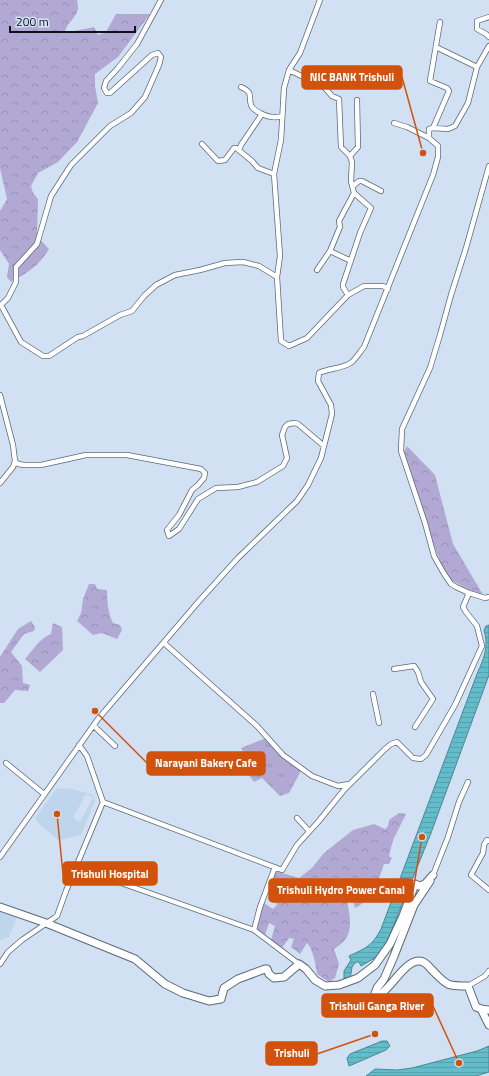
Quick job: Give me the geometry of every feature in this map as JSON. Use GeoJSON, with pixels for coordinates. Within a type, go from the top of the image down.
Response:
{"type":"FeatureCollection","features":[{"type":"Feature","properties":{"kind":"street"},"geometry":{"type":"LineString","coordinates":[[161,0],[137,44],[106,81],[104,88],[107,93],[110,93],[152,55],[158,54],[161,57],[159,65],[145,97],[131,113],[110,126],[70,165],[51,196],[37,244],[16,267],[16,282],[8,298],[0,306],[22,342],[43,356],[49,356],[78,337],[84,336],[132,311],[144,296],[156,285],[174,275],[225,263],[243,262],[259,266],[277,278]]}},
{"type":"Feature","properties":{"kind":"street"},"geometry":{"type":"LineString","coordinates":[[320,0],[300,53],[289,70],[284,88],[281,140],[274,174],[280,256],[277,278],[281,341],[289,346],[307,338],[348,295],[364,286],[383,286],[388,289]]}},
{"type":"Feature","properties":{"kind":"street"},"geometry":{"type":"LineString","coordinates":[[489,17],[477,21],[477,29],[486,34],[489,38]]}},
{"type":"Feature","properties":{"kind":"street"},"geometry":{"type":"LineString","coordinates":[[429,138],[429,129],[433,128],[449,91],[447,88],[430,81],[440,22]]}},
{"type":"Feature","properties":{"kind":"street"},"geometry":{"type":"LineString","coordinates":[[433,128],[448,129],[455,126],[468,103],[477,67],[489,46]]}},
{"type":"Feature","properties":{"kind":"street"},"geometry":{"type":"LineString","coordinates":[[436,48],[477,67]]}},
{"type":"Feature","properties":{"kind":"street"},"geometry":{"type":"LineString","coordinates":[[289,70],[324,87],[332,96],[339,98],[341,147],[350,156],[352,162],[352,186],[354,193],[371,208],[360,233],[343,287],[348,295]]}},
{"type":"Feature","properties":{"kind":"street"},"geometry":{"type":"LineString","coordinates":[[241,87],[247,90],[250,94],[251,106],[262,114],[272,118],[282,116]]}},
{"type":"Feature","properties":{"kind":"street"},"geometry":{"type":"LineString","coordinates":[[350,156],[358,147],[357,100]]}},
{"type":"Feature","properties":{"kind":"street"},"geometry":{"type":"LineString","coordinates":[[239,150],[262,114]]}},
{"type":"Feature","properties":{"kind":"street"},"geometry":{"type":"LineString","coordinates":[[0,857],[94,726],[200,600],[238,558],[298,501],[315,472],[321,458],[332,414],[331,405],[318,380],[319,373],[326,370],[339,368],[351,362],[364,347],[433,175],[438,157],[438,146],[429,138],[407,127],[394,123]]}},
{"type":"Feature","properties":{"kind":"street"},"geometry":{"type":"LineString","coordinates":[[202,144],[218,160],[225,160],[234,148],[236,148],[258,168],[274,174]]}},
{"type":"Feature","properties":{"kind":"street"},"geometry":{"type":"LineString","coordinates":[[489,166],[430,368],[402,428],[401,452],[425,523],[434,556],[451,584],[462,591],[485,598],[489,597]]}},
{"type":"Feature","properties":{"kind":"street"},"geometry":{"type":"LineString","coordinates":[[352,186],[359,181],[362,181],[382,191]]}},
{"type":"Feature","properties":{"kind":"street"},"geometry":{"type":"LineString","coordinates":[[317,270],[330,252],[340,227],[339,221],[354,193]]}},
{"type":"Feature","properties":{"kind":"street"},"geometry":{"type":"LineString","coordinates":[[330,252],[351,261]]}},
{"type":"Feature","properties":{"kind":"street"},"geometry":{"type":"LineString","coordinates":[[0,395],[9,426],[15,461],[13,467],[0,483]]}},
{"type":"Feature","properties":{"kind":"street"},"geometry":{"type":"LineString","coordinates":[[15,461],[18,464],[24,465],[41,465],[86,455],[127,455],[201,469],[205,473],[204,478],[192,490],[179,515],[167,530],[169,536],[179,529],[198,499],[216,488],[238,487],[257,482],[283,466],[287,458],[282,435],[288,424],[298,424],[324,446]]}},
{"type":"Feature","properties":{"kind":"street"},"geometry":{"type":"LineString","coordinates":[[103,802],[282,870],[297,845],[351,783],[384,750],[397,742],[413,758],[421,759],[426,755],[454,705],[482,646],[478,626],[466,612],[464,607],[469,593]]}},
{"type":"Feature","properties":{"kind":"street"},"geometry":{"type":"LineString","coordinates":[[164,643],[257,726],[283,754],[312,776],[338,786],[344,786],[351,783]]}},
{"type":"Feature","properties":{"kind":"street"},"geometry":{"type":"LineString","coordinates":[[394,669],[414,666],[418,672],[421,682],[433,699],[415,727]]}},
{"type":"Feature","properties":{"kind":"street"},"geometry":{"type":"LineString","coordinates":[[373,694],[379,723]]}},
{"type":"Feature","properties":{"kind":"street"},"geometry":{"type":"LineString","coordinates":[[94,726],[115,746]]}},
{"type":"Feature","properties":{"kind":"street"},"geometry":{"type":"LineString","coordinates":[[0,964],[8,952],[22,940],[57,916],[103,802],[86,756],[79,745]]}},
{"type":"Feature","properties":{"kind":"street"},"geometry":{"type":"LineString","coordinates":[[6,763],[44,794]]}},
{"type":"Feature","properties":{"kind":"street"},"geometry":{"type":"LineString","coordinates":[[468,782],[433,875],[428,886],[414,905],[384,979],[377,988],[374,996],[375,998],[380,996],[400,973],[419,960],[426,963],[446,984],[454,986],[468,986],[485,976],[489,971]]}},
{"type":"Feature","properties":{"kind":"street"},"geometry":{"type":"LineString","coordinates":[[297,818],[309,831]]}},
{"type":"Feature","properties":{"kind":"street"},"geometry":{"type":"LineString","coordinates":[[488,839],[484,845],[483,853],[471,875],[489,890]]}},
{"type":"Feature","properties":{"kind":"street"},"geometry":{"type":"LineString","coordinates":[[76,866],[254,930],[306,969],[315,980],[324,986],[339,985],[358,978],[375,965],[390,944],[403,916],[415,884],[419,886],[424,884],[433,875]]}},
{"type":"Feature","properties":{"kind":"street"},"geometry":{"type":"LineString","coordinates":[[254,930],[260,907],[275,867]]}},
{"type":"Feature","properties":{"kind":"street"},"geometry":{"type":"LineString","coordinates":[[0,907],[46,923],[135,959],[165,984],[183,993],[209,1001],[221,998],[224,988],[238,979],[265,969],[267,969],[269,974],[274,978],[284,978],[299,964]]}},
{"type":"Feature","properties":{"kind":"street"},"geometry":{"type":"LineString","coordinates":[[468,986],[476,1007],[489,1010]]}},
{"type":"Feature","properties":{"kind":"street"},"geometry":{"type":"LineString","coordinates":[[481,1009],[489,1025]]}},
{"type":"Feature","properties":{"kind":"shaded area"},"geometry":{"type":"Polygon","coordinates":[[[57,788],[73,789],[93,795],[95,801],[81,835],[59,840],[40,825],[35,818],[57,788]],[[86,794],[73,818],[80,822],[93,798],[86,794]]]}},
{"type":"Feature","properties":{"kind":"shaded area"},"geometry":{"type":"Polygon","coordinates":[[[0,911],[17,917],[9,937],[0,940],[0,911]]]}},
{"type":"Feature","properties":{"kind":"green space"},"geometry":{"type":"Polygon","coordinates":[[[0,0],[77,0],[78,6],[76,15],[68,25],[65,33],[94,27],[98,35],[106,32],[116,14],[150,14],[118,57],[95,74],[95,86],[98,103],[77,142],[58,162],[38,173],[31,186],[33,193],[38,199],[37,236],[49,249],[41,260],[32,268],[11,282],[7,277],[9,264],[0,250],[0,211],[7,199],[0,168],[0,0]]]}},
{"type":"Feature","properties":{"kind":"green space"},"geometry":{"type":"Polygon","coordinates":[[[407,446],[435,475],[453,544],[485,598],[447,578],[425,523],[402,456],[407,446]]]}},
{"type":"Feature","properties":{"kind":"green space"},"geometry":{"type":"Polygon","coordinates":[[[89,584],[95,584],[97,589],[107,590],[108,607],[111,619],[113,623],[120,625],[122,630],[117,639],[102,633],[93,635],[77,621],[81,613],[83,599],[89,584]]]}},
{"type":"Feature","properties":{"kind":"green space"},"geometry":{"type":"Polygon","coordinates":[[[31,621],[35,627],[34,631],[24,634],[11,652],[22,666],[23,683],[30,685],[28,691],[15,690],[4,703],[0,703],[0,657],[18,629],[31,621]]]}},
{"type":"Feature","properties":{"kind":"green space"},"geometry":{"type":"Polygon","coordinates":[[[53,623],[62,627],[63,650],[40,672],[25,659],[40,641],[51,634],[53,623]]]}},
{"type":"Feature","properties":{"kind":"green space"},"geometry":{"type":"Polygon","coordinates":[[[266,738],[272,747],[301,771],[289,793],[280,796],[262,778],[254,782],[240,763],[248,760],[241,748],[266,738]]]}},
{"type":"Feature","properties":{"kind":"green space"},"geometry":{"type":"Polygon","coordinates":[[[399,813],[406,814],[393,840],[389,856],[392,858],[389,864],[384,864],[377,884],[371,895],[367,900],[355,908],[353,901],[347,902],[350,927],[347,937],[334,949],[339,964],[335,978],[329,982],[317,974],[313,953],[307,943],[300,954],[291,947],[294,939],[289,938],[282,948],[271,940],[275,926],[269,923],[265,935],[257,929],[264,903],[273,909],[277,905],[275,901],[269,900],[272,887],[269,886],[275,871],[299,878],[312,868],[324,853],[353,830],[374,824],[385,829],[388,826],[389,820],[399,813]]]}},
{"type":"Feature","properties":{"kind":"water"},"geometry":{"type":"Polygon","coordinates":[[[489,625],[489,675],[431,833],[386,944],[375,958],[361,966],[359,962],[356,962],[352,967],[350,980],[344,983],[344,971],[351,960],[349,956],[368,946],[375,939],[381,929],[482,663],[486,647],[484,630],[486,626],[489,625]]]}},
{"type":"Feature","properties":{"kind":"water"},"geometry":{"type":"Polygon","coordinates":[[[382,1041],[387,1041],[390,1046],[386,1050],[349,1066],[347,1058],[350,1054],[382,1041]]]}},
{"type":"Feature","properties":{"kind":"water"},"geometry":{"type":"Polygon","coordinates":[[[489,1046],[489,1072],[476,1076],[366,1076],[375,1069],[397,1070],[412,1068],[477,1051],[489,1046]]]}},
{"type":"Feature","properties":{"kind":"place","name":"NIC BANK Trishuli"},"geometry":{"type":"Point","coordinates":[423,153]}},
{"type":"Feature","properties":{"kind":"place","name":"Narayani Bakery Cafe"},"geometry":{"type":"Point","coordinates":[95,711]}},
{"type":"Feature","properties":{"kind":"place","name":"Trishuli Hospital"},"geometry":{"type":"Point","coordinates":[57,814]}},
{"type":"Feature","properties":{"kind":"place","name":"Trishuli Hydro Power Canal"},"geometry":{"type":"Point","coordinates":[422,837]}},
{"type":"Feature","properties":{"kind":"place","name":"Trishuli"},"geometry":{"type":"Point","coordinates":[375,1034]}},
{"type":"Feature","properties":{"kind":"place","name":"Trishuli Ganga River"},"geometry":{"type":"Point","coordinates":[459,1063]}}]}
